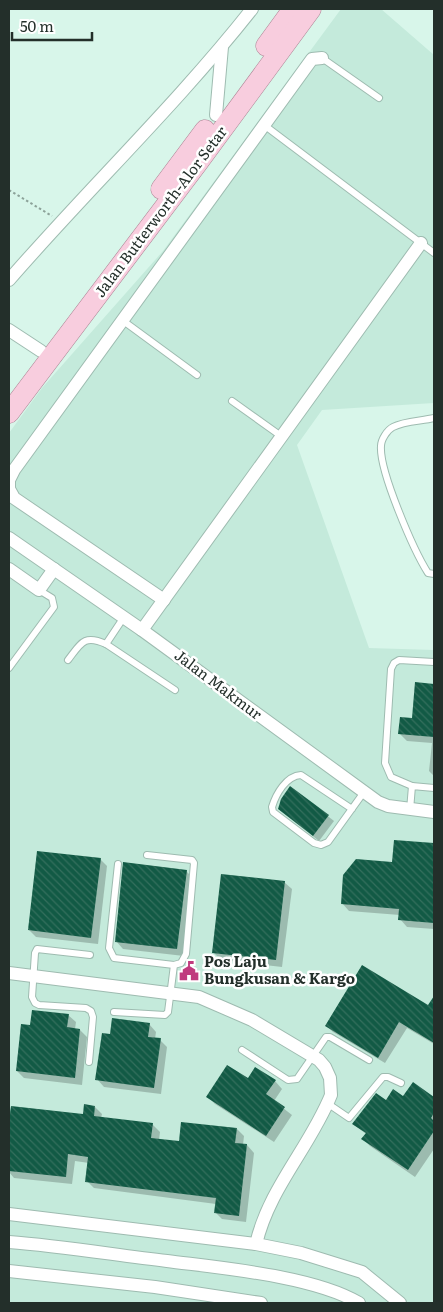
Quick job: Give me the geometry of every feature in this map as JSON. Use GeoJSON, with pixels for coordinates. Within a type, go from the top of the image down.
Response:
{"type":"FeatureCollection","features":[{"type":"Feature","properties":{"kind":"main road","name":"Jalan Butterworth-Alor Setar"},"geometry":{"type":"LineString","coordinates":[[9,393],[216,115],[292,9]]}},
{"type":"Feature","properties":{"kind":"main road","name":"Jalan Butterworth-Alor Setar"},"geometry":{"type":"LineString","coordinates":[[9,413],[311,9]]}},
{"type":"Feature","properties":{"kind":"street"},"geometry":{"type":"LineString","coordinates":[[9,280],[60,221],[222,47],[252,9]]}},
{"type":"Feature","properties":{"kind":"street"},"geometry":{"type":"LineString","coordinates":[[216,115],[222,47]]}},
{"type":"Feature","properties":{"kind":"street"},"geometry":{"type":"LineString","coordinates":[[164,600],[14,498],[9,489],[9,480],[122,320],[312,59],[322,58]]}},
{"type":"Feature","properties":{"kind":"street"},"geometry":{"type":"LineString","coordinates":[[142,630],[421,243]]}},
{"type":"Feature","properties":{"kind":"street"},"geometry":{"type":"LineString","coordinates":[[9,330],[41,351]]}},
{"type":"Feature","properties":{"kind":"street","name":"Jalan Makmur"},"geometry":{"type":"LineString","coordinates":[[9,538],[124,617],[364,792],[388,806],[434,812]]}},
{"type":"Feature","properties":{"kind":"street"},"geometry":{"type":"LineString","coordinates":[[9,569],[39,590],[54,569]]}},
{"type":"Feature","properties":{"kind":"street"},"geometry":{"type":"LineString","coordinates":[[9,973],[198,997],[252,1020],[312,1056],[325,1067],[330,1078],[331,1095],[277,1188],[259,1228],[256,1244]]}},
{"type":"Feature","properties":{"kind":"street"},"geometry":{"type":"LineString","coordinates":[[9,1214],[256,1244],[335,1262],[362,1272],[400,1303]]}},
{"type":"Feature","properties":{"kind":"street"},"geometry":{"type":"LineString","coordinates":[[9,1242],[249,1272],[322,1287],[345,1295],[359,1303]]}},
{"type":"Feature","properties":{"kind":"street"},"geometry":{"type":"LineString","coordinates":[[9,1271],[196,1298],[261,1303]]}},
{"type":"Feature","properties":{"kind":"lane"},"geometry":{"type":"LineString","coordinates":[[322,58],[378,98]]}},
{"type":"Feature","properties":{"kind":"lane"},"geometry":{"type":"LineString","coordinates":[[264,124],[434,253]]}},
{"type":"Feature","properties":{"kind":"lane"},"geometry":{"type":"LineString","coordinates":[[122,320],[197,375]]}},
{"type":"Feature","properties":{"kind":"lane"},"geometry":{"type":"LineString","coordinates":[[232,401],[282,436]]}},
{"type":"Feature","properties":{"kind":"lane"},"geometry":{"type":"LineString","coordinates":[[434,418],[392,427],[384,437],[381,446],[384,466],[414,551],[428,573],[434,574]]}},
{"type":"Feature","properties":{"kind":"lane"},"geometry":{"type":"LineString","coordinates":[[9,668],[54,608],[52,598],[39,590]]}},
{"type":"Feature","properties":{"kind":"lane"},"geometry":{"type":"LineString","coordinates":[[106,644],[124,617]]}},
{"type":"Feature","properties":{"kind":"lane"},"geometry":{"type":"LineString","coordinates":[[68,660],[80,643],[95,639],[106,644],[175,690]]}},
{"type":"Feature","properties":{"kind":"lane"},"geometry":{"type":"LineString","coordinates":[[434,662],[399,660],[394,662],[391,669],[385,763],[391,777],[412,786],[434,788]]}},
{"type":"Feature","properties":{"kind":"lane"},"geometry":{"type":"LineString","coordinates":[[352,809],[301,774],[293,775],[288,779],[272,807],[273,812],[314,843],[321,845],[328,842],[352,809],[364,792]]}},
{"type":"Feature","properties":{"kind":"lane"},"geometry":{"type":"LineString","coordinates":[[410,810],[412,786]]}},
{"type":"Feature","properties":{"kind":"lane"},"geometry":{"type":"LineString","coordinates":[[118,864],[111,954],[114,958],[174,965],[181,963],[186,954],[194,863],[192,860],[147,855]]}},
{"type":"Feature","properties":{"kind":"lane"},"geometry":{"type":"LineString","coordinates":[[89,1062],[91,1012],[86,1008],[34,1003],[32,997],[34,953],[37,949],[90,955]]}},
{"type":"Feature","properties":{"kind":"lane"},"geometry":{"type":"LineString","coordinates":[[114,1012],[165,1015],[168,1012],[174,965]]}},
{"type":"Feature","properties":{"kind":"lane"},"geometry":{"type":"LineString","coordinates":[[242,1050],[288,1080],[297,1079],[326,1037],[330,1037],[369,1060]]}},
{"type":"Feature","properties":{"kind":"lane"},"geometry":{"type":"LineString","coordinates":[[327,1103],[349,1118],[383,1077],[388,1076],[401,1083]]}},
{"type":"Feature","properties":{"kind":"path"},"geometry":{"type":"LineString","coordinates":[[9,190],[60,221]]}},
{"type":"Feature","properties":{"kind":"shaded area"},"geometry":{"type":"Polygon","coordinates":[[[341,9],[381,9],[434,55],[434,403],[322,410],[297,445],[369,648],[434,650],[434,1303],[9,1303],[9,433],[42,388],[163,251],[341,9]]]}},
{"type":"Feature","properties":{"kind":"building"},"geometry":{"type":"Polygon","coordinates":[[[415,682],[434,684],[434,737],[398,734],[400,717],[412,718],[415,682]]]}},
{"type":"Feature","properties":{"kind":"building"},"geometry":{"type":"Polygon","coordinates":[[[290,786],[329,815],[313,836],[278,809],[281,799],[290,786]]]}},
{"type":"Feature","properties":{"kind":"building"},"geometry":{"type":"Polygon","coordinates":[[[394,840],[434,843],[434,923],[398,920],[399,909],[341,904],[343,875],[356,859],[392,862],[394,840]]]}},
{"type":"Feature","properties":{"kind":"building"},"geometry":{"type":"Polygon","coordinates":[[[37,851],[101,858],[91,938],[28,930],[37,851]]]}},
{"type":"Feature","properties":{"kind":"building"},"geometry":{"type":"Polygon","coordinates":[[[123,862],[187,870],[177,949],[115,942],[123,862]]]}},
{"type":"Feature","properties":{"kind":"building"},"geometry":{"type":"Polygon","coordinates":[[[221,874],[285,881],[276,960],[212,953],[221,874]]]}},
{"type":"Feature","properties":{"kind":"building"},"geometry":{"type":"Polygon","coordinates":[[[362,965],[428,1005],[434,996],[434,1043],[399,1022],[378,1058],[325,1026],[362,965]]]}},
{"type":"Feature","properties":{"kind":"building"},"geometry":{"type":"Polygon","coordinates":[[[32,1010],[69,1014],[67,1027],[80,1029],[75,1078],[16,1071],[21,1024],[30,1025],[32,1010]]]}},
{"type":"Feature","properties":{"kind":"building"},"geometry":{"type":"Polygon","coordinates":[[[112,1018],[150,1023],[148,1037],[161,1038],[154,1088],[95,1080],[102,1033],[110,1034],[112,1018]]]}},
{"type":"Feature","properties":{"kind":"building"},"geometry":{"type":"Polygon","coordinates":[[[227,1065],[248,1078],[255,1067],[276,1080],[266,1094],[285,1107],[266,1136],[206,1097],[227,1065]]]}},
{"type":"Feature","properties":{"kind":"building"},"geometry":{"type":"Polygon","coordinates":[[[413,1082],[434,1097],[434,1113],[431,1118],[434,1121],[434,1131],[408,1170],[361,1139],[366,1133],[352,1124],[376,1093],[386,1100],[393,1089],[403,1096],[413,1082]]]}},
{"type":"Feature","properties":{"kind":"building"},"geometry":{"type":"Polygon","coordinates":[[[84,1104],[95,1106],[94,1116],[153,1123],[151,1138],[179,1141],[181,1122],[237,1128],[235,1143],[247,1144],[239,1216],[214,1213],[216,1198],[85,1182],[88,1157],[68,1154],[66,1177],[9,1171],[9,1120],[11,1106],[83,1114],[84,1104]]]}},
{"type":"Feature","properties":{"kind":"place","name":"Pos Laju Bungkusan & Kargo"},"geometry":{"type":"Point","coordinates":[189,971]}}]}
